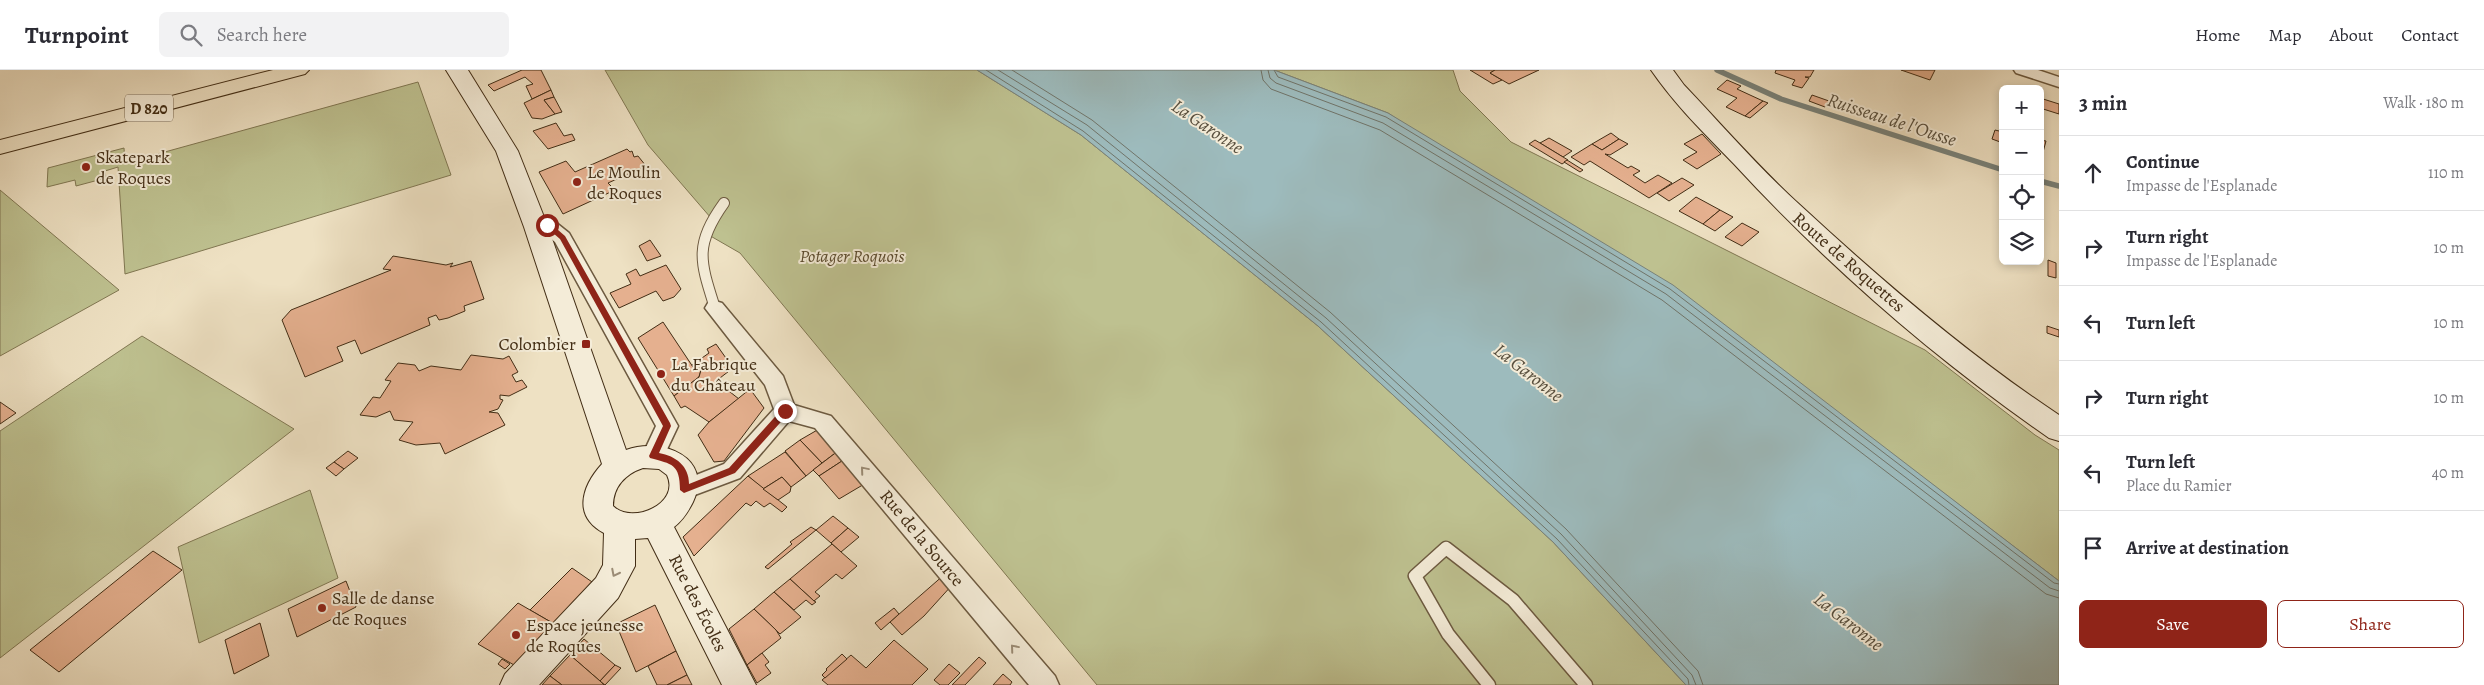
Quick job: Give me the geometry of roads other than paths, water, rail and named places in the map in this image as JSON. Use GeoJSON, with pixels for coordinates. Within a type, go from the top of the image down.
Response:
{"type":"FeatureCollection","features":[{"type":"Feature","properties":{"kind":"highway","name":"D 820"},"geometry":{"type":"LineString","coordinates":[[0,132],[244,70]]}},
{"type":"Feature","properties":{"kind":"highway","name":"D 820"},"geometry":{"type":"LineString","coordinates":[[0,147],[298,70]]}},
{"type":"Feature","properties":{"kind":"street"},"geometry":{"type":"LineString","coordinates":[[457,70],[507,152],[536,227],[617,466]]}},
{"type":"Feature","properties":{"kind":"street","name":"Route de Roquettes"},"geometry":{"type":"LineString","coordinates":[[1662,70],[1676,90],[1790,210],[1886,295],[1996,387],[2059,430]]}},
{"type":"Feature","properties":{"kind":"street"},"geometry":{"type":"LineString","coordinates":[[2022,70],[2059,82]]}},
{"type":"Feature","properties":{"kind":"street"},"geometry":{"type":"LineString","coordinates":[[536,227],[547,225],[562,238],[667,426],[653,456]]}},
{"type":"Feature","properties":{"kind":"street"},"geometry":{"type":"LineString","coordinates":[[684,490],[732,471],[785,411],[776,382],[715,308]]}},
{"type":"Feature","properties":{"kind":"street","name":"Rue de la Source"},"geometry":{"type":"LineString","coordinates":[[785,411],[823,422],[1046,685]]}},
{"type":"Feature","properties":{"kind":"street"},"geometry":{"type":"LineString","coordinates":[[653,456],[668,458],[678,465],[685,475],[684,490],[672,513],[655,522],[632,527],[609,521],[602,514],[598,504],[598,493],[606,476],[617,466],[630,459],[653,456]]}},
{"type":"Feature","properties":{"kind":"street","name":"Rue des Écoles"},"geometry":{"type":"LineString","coordinates":[[655,522],[673,553],[739,685]]}},
{"type":"Feature","properties":{"kind":"street"},"geometry":{"type":"LineString","coordinates":[[517,685],[607,588],[619,566],[620,525]]}},
{"type":"Feature","properties":{"kind":"lane"},"geometry":{"type":"LineString","coordinates":[[715,308],[702,267],[701,241],[711,220],[724,203]]}},
{"type":"Feature","properties":{"kind":"lane"},"geometry":{"type":"LineString","coordinates":[[1489,685],[1448,634],[1415,576],[1446,548],[1513,600],[1586,685]]}},
{"type":"Feature","properties":{"kind":"water","name":"La Garonne"},"geometry":{"type":"Polygon","coordinates":[[[977,70],[1274,70],[1388,113],[1673,285],[2059,581],[2059,685],[1686,685],[1553,542],[1318,326],[1081,135],[977,70]]]}},
{"type":"Feature","properties":{"kind":"waterway","name":"Ruisseau de l'Ousse"},"geometry":{"type":"LineString","coordinates":[[1717,70],[1781,99],[1999,169]]}},
{"type":"Feature","properties":{"kind":"waterway","name":"Ruisseau de l'Ousse"},"geometry":{"type":"LineString","coordinates":[[2044,182],[2059,186]]}},
{"type":"Feature","properties":{"kind":"place","name":"Skatepark de Roques"},"geometry":{"type":"Point","coordinates":[86,167]}},
{"type":"Feature","properties":{"kind":"place","name":"Le Moulin de Roques"},"geometry":{"type":"Point","coordinates":[577,182]}},
{"type":"Feature","properties":{"kind":"place","name":"Colombier"},"geometry":{"type":"Point","coordinates":[586,344]}},
{"type":"Feature","properties":{"kind":"place","name":"La Fabrique du Château"},"geometry":{"type":"Point","coordinates":[661,374]}},
{"type":"Feature","properties":{"kind":"place","name":"Salle de danse de Roques"},"geometry":{"type":"Point","coordinates":[322,608]}},
{"type":"Feature","properties":{"kind":"place","name":"Espace jeunesse de Roques"},"geometry":{"type":"Point","coordinates":[516,635]}},
{"type":"Feature","properties":{"kind":"park label","name":"Potager Roquois"},"geometry":{"type":"Point","coordinates":[852,256]}}]}
